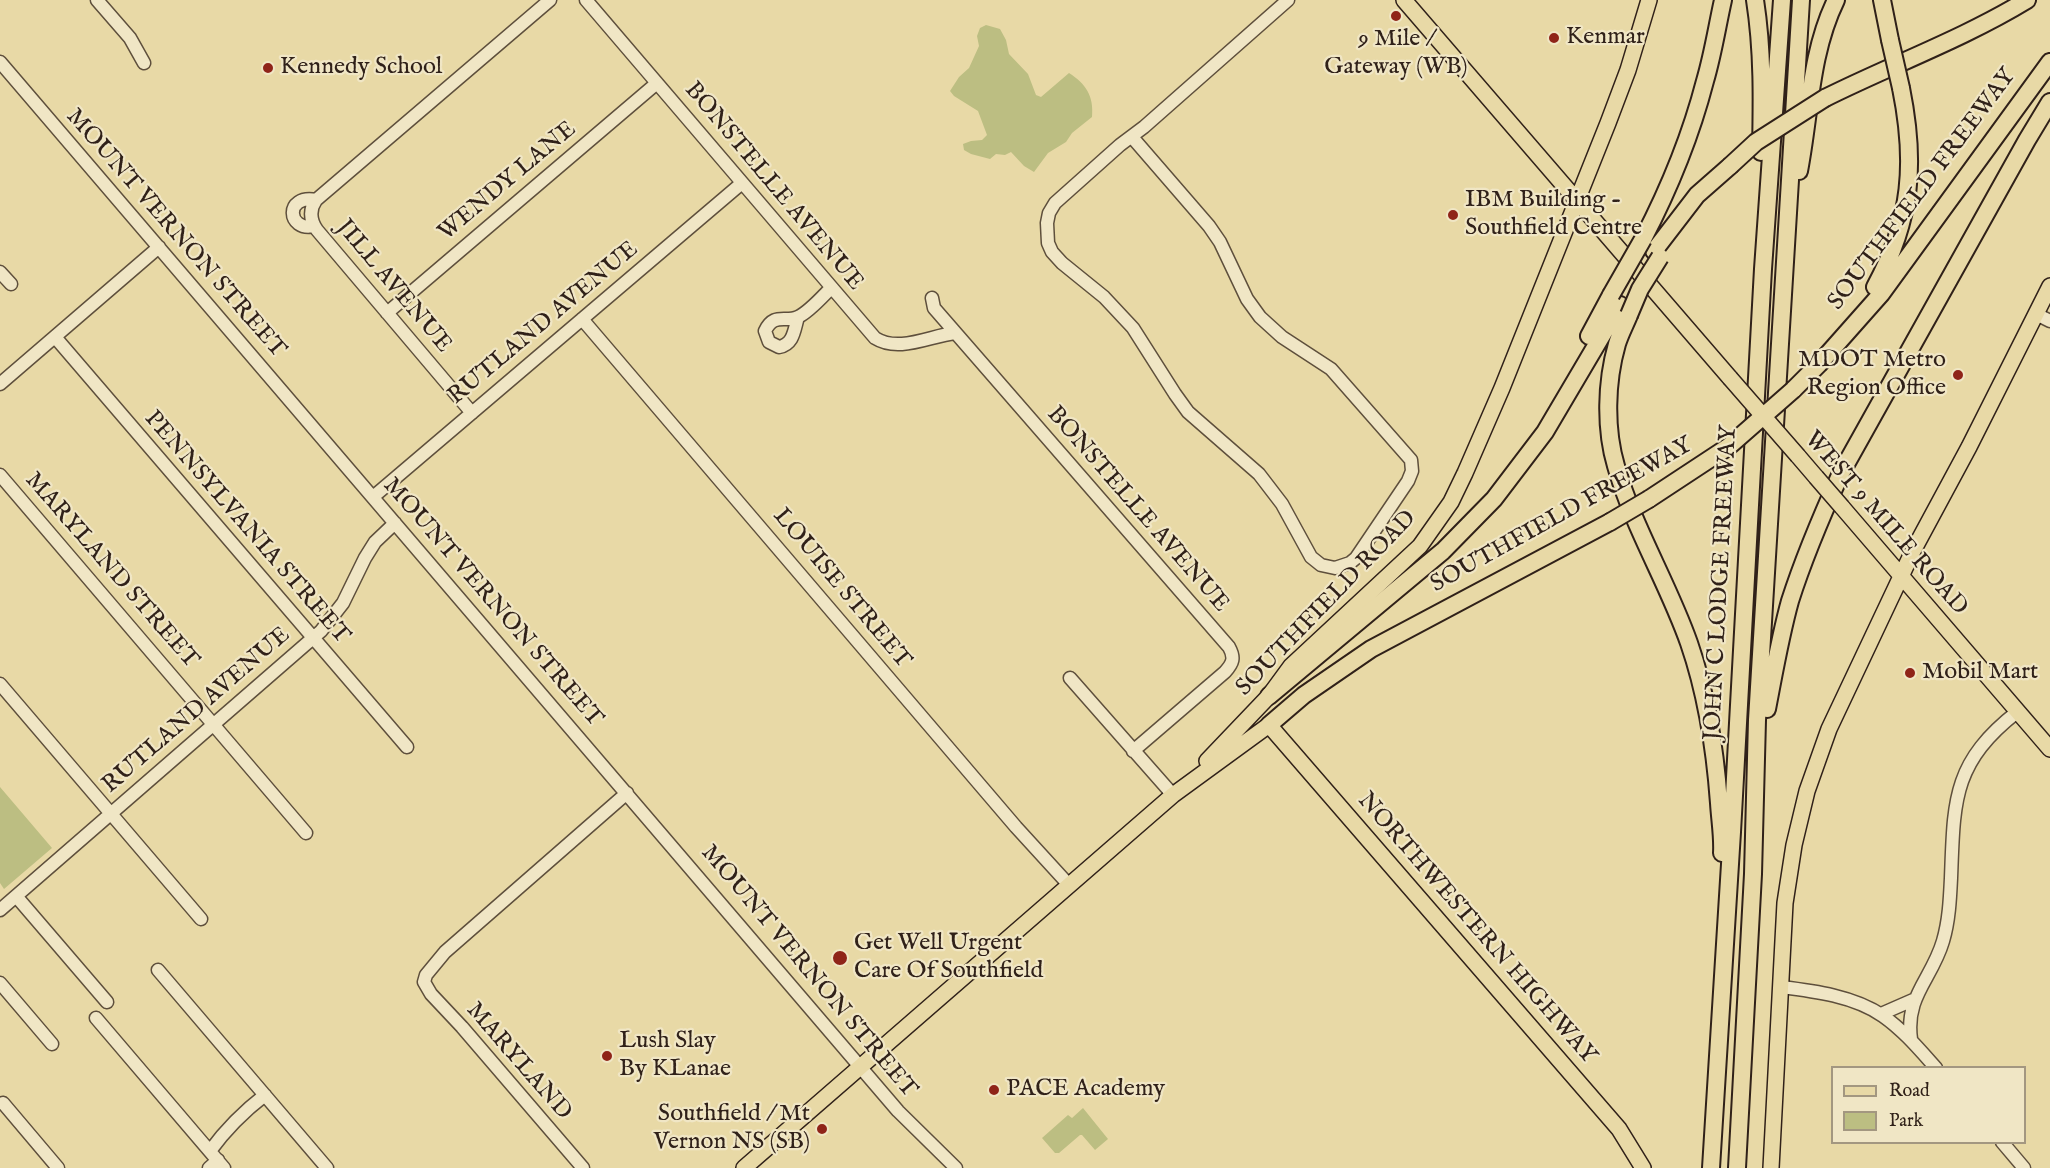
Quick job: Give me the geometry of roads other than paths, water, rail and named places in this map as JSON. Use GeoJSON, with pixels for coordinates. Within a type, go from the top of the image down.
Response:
{"type":"FeatureCollection","features":[{"type":"Feature","properties":{"kind":"highway"},"geometry":{"type":"LineString","coordinates":[[1711,1168],[1713,1015],[1722,849],[1715,753],[1708,714],[1689,643],[1664,580],[1640,529],[1616,465],[1611,442],[1609,405],[1620,305],[1640,289],[1667,190],[1705,81],[1724,0]]}},
{"type":"Feature","properties":{"kind":"highway"},"geometry":{"type":"LineString","coordinates":[[1755,0],[1760,29],[1762,73],[1763,269]]}},
{"type":"Feature","properties":{"kind":"highway","name":"JOHN C LODGE FREEWAY"},"geometry":{"type":"LineString","coordinates":[[1711,1168],[1763,269],[1782,0]]}},
{"type":"Feature","properties":{"kind":"highway","name":"JOHN C LODGE FREEWAY"},"geometry":{"type":"LineString","coordinates":[[1737,1168],[1753,874],[1757,720],[1801,0]]}},
{"type":"Feature","properties":{"kind":"highway"},"geometry":{"type":"LineString","coordinates":[[1785,243],[1806,135],[1813,74],[1836,0]]}},
{"type":"Feature","properties":{"kind":"highway"},"geometry":{"type":"LineString","coordinates":[[1861,316],[1886,268],[1902,227],[1908,193],[1910,141],[1901,88],[1881,0]]}},
{"type":"Feature","properties":{"kind":"highway"},"geometry":{"type":"LineString","coordinates":[[1269,696],[1462,532],[1494,499],[1531,449],[1539,427],[1620,305],[1652,249],[1697,195],[1756,142],[1825,98],[1973,30],[2027,0]]}},
{"type":"Feature","properties":{"kind":"highway","name":"SOUTHFIELD FREEWAY"},"geometry":{"type":"LineString","coordinates":[[1269,724],[1310,690],[1371,649],[1649,499],[1704,464],[1768,413],[1819,364],[1881,294],[2050,62]]}},
{"type":"Feature","properties":{"kind":"highway"},"geometry":{"type":"LineString","coordinates":[[1753,874],[1765,721],[1775,664],[1790,603],[1818,524],[1863,432],[2050,102]]}},
{"type":"Feature","properties":{"kind":"main road","name":"WEST 9 MILE ROAD"},"geometry":{"type":"LineString","coordinates":[[1404,0],[2050,749]]}},
{"type":"Feature","properties":{"kind":"main road","name":"SOUTHFIELD ROAD"},"geometry":{"type":"LineString","coordinates":[[1177,792],[1269,696],[1292,666],[1407,560],[1428,535],[1450,502],[1490,416],[1628,70],[1649,0]]}},
{"type":"Feature","properties":{"kind":"main road"},"geometry":{"type":"LineString","coordinates":[[1771,1168],[1787,888],[1794,845],[1807,791],[1828,729],[1918,542],[2043,317],[2050,286]]}},
{"type":"Feature","properties":{"kind":"main road","name":"SOUTHFIELD ROAD"},"geometry":{"type":"LineString","coordinates":[[744,1168],[1177,792],[1269,724]]}},
{"type":"Feature","properties":{"kind":"main road","name":"NORTHWESTERN HIGHWAY"},"geometry":{"type":"LineString","coordinates":[[1269,724],[1619,1129],[1643,1168]]}},
{"type":"Feature","properties":{"kind":"street"},"geometry":{"type":"LineString","coordinates":[[98,0],[130,38],[144,63]]}},
{"type":"Feature","properties":{"kind":"street"},"geometry":{"type":"LineString","coordinates":[[314,226],[306,227],[293,217],[294,206],[302,200],[316,200],[550,0]]}},
{"type":"Feature","properties":{"kind":"street","name":"BONSTELLE AVENUE"},"geometry":{"type":"LineString","coordinates":[[586,0],[868,332],[889,345],[901,345],[955,333]]}},
{"type":"Feature","properties":{"kind":"street"},"geometry":{"type":"LineString","coordinates":[[1132,137],[1215,234],[1247,298],[1260,317],[1282,338],[1338,375],[1411,460],[1412,471],[1408,481],[1350,563],[1335,568],[1325,567],[1316,561],[1307,550],[1282,504],[1259,474],[1188,412],[1133,328],[1104,297],[1062,263],[1049,248],[1047,223],[1049,213],[1055,203],[1288,0]]}},
{"type":"Feature","properties":{"kind":"street","name":"MOUNT VERNON STREET"},"geometry":{"type":"LineString","coordinates":[[0,62],[904,1118],[956,1168]]}},
{"type":"Feature","properties":{"kind":"street","name":"WENDY LANE"},"geometry":{"type":"LineString","coordinates":[[387,313],[657,83]]}},
{"type":"Feature","properties":{"kind":"street","name":"RUTLAND AVENUE"},"geometry":{"type":"LineString","coordinates":[[373,497],[742,183]]}},
{"type":"Feature","properties":{"kind":"street","name":"JILL AVENUE"},"geometry":{"type":"LineString","coordinates":[[316,200],[311,213],[314,226],[472,413]]}},
{"type":"Feature","properties":{"kind":"street"},"geometry":{"type":"LineString","coordinates":[[0,384],[159,247]]}},
{"type":"Feature","properties":{"kind":"street"},"geometry":{"type":"LineString","coordinates":[[0,272],[10,284]]}},
{"type":"Feature","properties":{"kind":"street"},"geometry":{"type":"LineString","coordinates":[[798,317],[831,288]]}},
{"type":"Feature","properties":{"kind":"street","name":"BONSTELLE AVENUE"},"geometry":{"type":"LineString","coordinates":[[932,298],[934,308],[955,333],[1228,647],[1233,659],[1225,672],[1133,751]]}},
{"type":"Feature","properties":{"kind":"street","name":"LOUISE STREET"},"geometry":{"type":"LineString","coordinates":[[582,319],[1016,827],[1069,885]]}},
{"type":"Feature","properties":{"kind":"street","name":"PENNSYLVANIA STREET"},"geometry":{"type":"LineString","coordinates":[[55,337],[407,747]]}},
{"type":"Feature","properties":{"kind":"street","name":"MARYLAND STREET"},"geometry":{"type":"LineString","coordinates":[[0,475],[306,832]]}},
{"type":"Feature","properties":{"kind":"street","name":"RUTLAND AVENUE"},"geometry":{"type":"LineString","coordinates":[[0,910],[314,639],[343,603],[364,558],[375,542],[395,523]]}},
{"type":"Feature","properties":{"kind":"street"},"geometry":{"type":"LineString","coordinates":[[1070,678],[1133,751],[1177,792]]}},
{"type":"Feature","properties":{"kind":"street"},"geometry":{"type":"LineString","coordinates":[[0,684],[201,919]]}},
{"type":"Feature","properties":{"kind":"street"},"geometry":{"type":"LineString","coordinates":[[1911,1039],[1909,1026],[1913,1000],[1938,956],[1947,924],[1955,811],[1964,774],[1983,744],[2017,712]]}},
{"type":"Feature","properties":{"kind":"street","name":"MARYLAND"},"geometry":{"type":"LineString","coordinates":[[583,1168],[462,1027],[430,994],[424,982],[426,975],[445,952],[627,794]]}},
{"type":"Feature","properties":{"kind":"street"},"geometry":{"type":"LineString","coordinates":[[16,896],[107,1002]]}},
{"type":"Feature","properties":{"kind":"street"},"geometry":{"type":"LineString","coordinates":[[158,970],[327,1168]]}},
{"type":"Feature","properties":{"kind":"street"},"geometry":{"type":"LineString","coordinates":[[0,983],[52,1044]]}},
{"type":"Feature","properties":{"kind":"street"},"geometry":{"type":"LineString","coordinates":[[1780,987],[1843,998],[1881,1014],[1911,1039],[1934,1066]]}},
{"type":"Feature","properties":{"kind":"street"},"geometry":{"type":"LineString","coordinates":[[1881,1014],[1913,1000]]}},
{"type":"Feature","properties":{"kind":"street"},"geometry":{"type":"LineString","coordinates":[[96,1018],[215,1162]]}},
{"type":"Feature","properties":{"kind":"street"},"geometry":{"type":"LineString","coordinates":[[215,1162],[224,1132],[265,1095]]}},
{"type":"Feature","properties":{"kind":"street"},"geometry":{"type":"LineString","coordinates":[[3,1103],[58,1168]]}},
{"type":"Feature","properties":{"kind":"street"},"geometry":{"type":"LineString","coordinates":[[2003,1144],[2024,1168]]}},
{"type":"Feature","properties":{"kind":"place","name":"9 Mile / Gateway (WB)"},"geometry":{"type":"Point","coordinates":[1396,16]}},
{"type":"Feature","properties":{"kind":"place","name":"Kenmar"},"geometry":{"type":"Point","coordinates":[1554,38]}},
{"type":"Feature","properties":{"kind":"place","name":"Kennedy School"},"geometry":{"type":"Point","coordinates":[268,68]}},
{"type":"Feature","properties":{"kind":"place","name":"IBM Building - Southfield Centre"},"geometry":{"type":"Point","coordinates":[1453,215]}},
{"type":"Feature","properties":{"kind":"place","name":"MDOT Metro Region Office"},"geometry":{"type":"Point","coordinates":[1958,375]}},
{"type":"Feature","properties":{"kind":"place","name":"Mobil Mart"},"geometry":{"type":"Point","coordinates":[1910,673]}},
{"type":"Feature","properties":{"kind":"place","name":"Get Well Urgent Care Of Southfield"},"geometry":{"type":"Point","coordinates":[840,958]}},
{"type":"Feature","properties":{"kind":"place","name":"Lush Slay By KLanae"},"geometry":{"type":"Point","coordinates":[607,1056]}},
{"type":"Feature","properties":{"kind":"place","name":"PACE Academy"},"geometry":{"type":"Point","coordinates":[994,1090]}},
{"type":"Feature","properties":{"kind":"place","name":"Southfield / Mt Vernon NS (SB)"},"geometry":{"type":"Point","coordinates":[822,1129]}}]}
